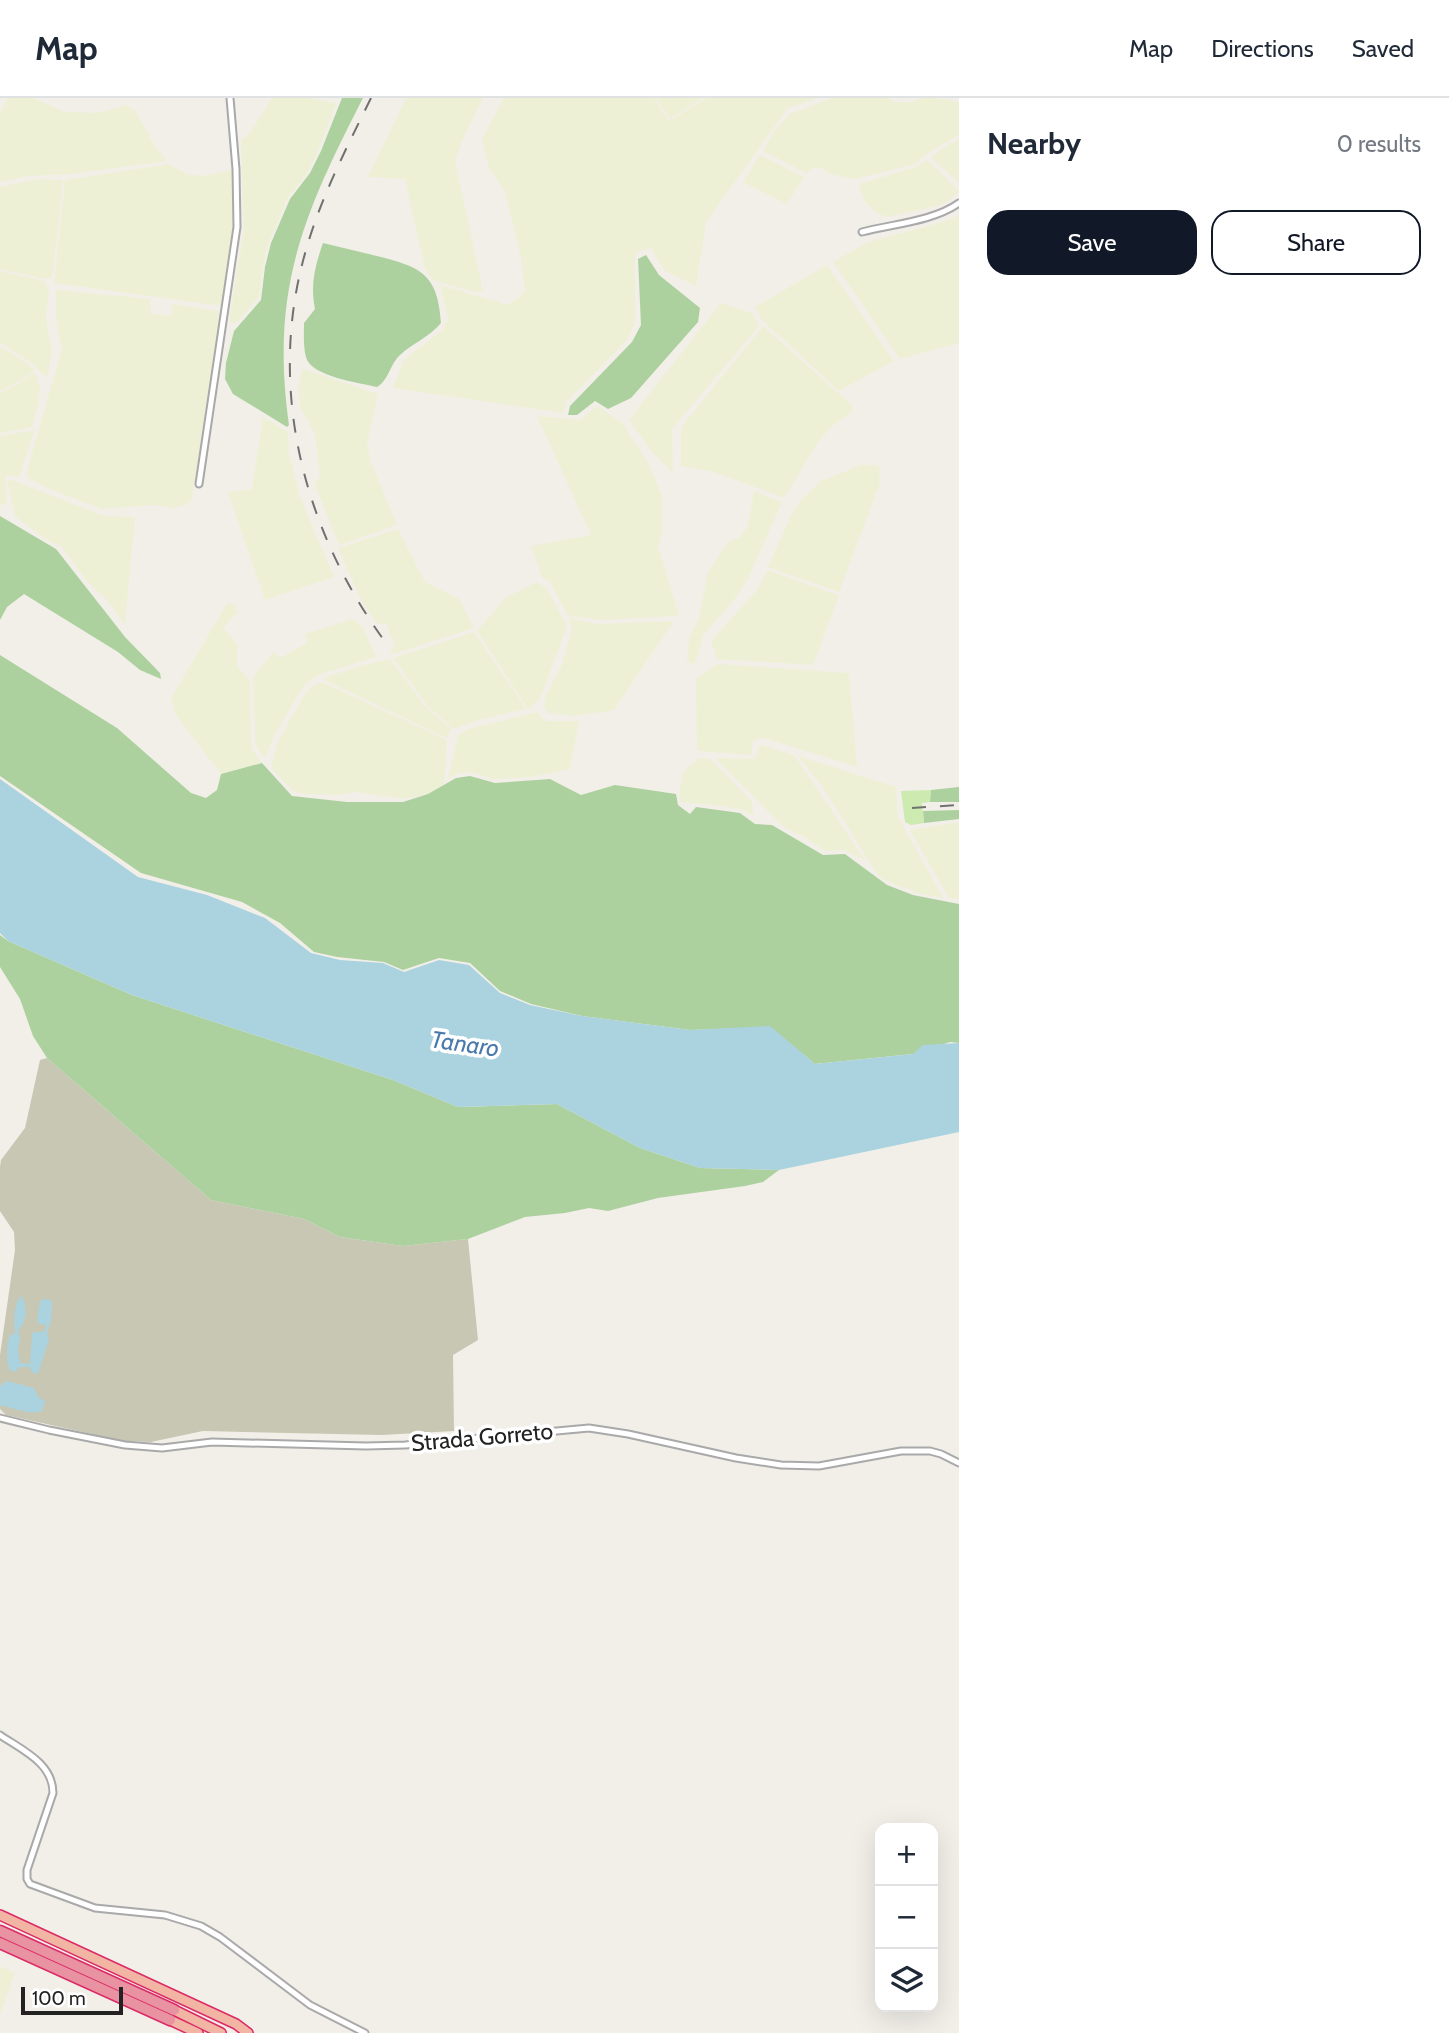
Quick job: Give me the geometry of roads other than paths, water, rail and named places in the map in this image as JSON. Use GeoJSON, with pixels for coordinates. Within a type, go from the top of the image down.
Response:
{"type":"FeatureCollection","features":[{"type":"Feature","properties":{"kind":"highway"},"geometry":{"type":"LineString","coordinates":[[0,1915],[223,2018],[248,2033]]}},
{"type":"Feature","properties":{"kind":"highway"},"geometry":{"type":"LineString","coordinates":[[0,1931],[172,2015],[198,2033]]}},
{"type":"Feature","properties":{"kind":"highway"},"geometry":{"type":"LineString","coordinates":[[0,1943],[221,2033]]}},
{"type":"Feature","properties":{"kind":"street"},"geometry":{"type":"LineString","coordinates":[[199,484],[237,227],[236,169],[230,98]]}},
{"type":"Feature","properties":{"kind":"street"},"geometry":{"type":"LineString","coordinates":[[862,232],[933,216],[959,203]]}},
{"type":"Feature","properties":{"kind":"street","name":"Strada Gorreto"},"geometry":{"type":"LineString","coordinates":[[0,1418],[125,1445],[162,1448],[212,1442],[405,1445],[589,1428],[781,1465],[820,1466],[901,1451],[930,1451],[959,1463]]}},
{"type":"Feature","properties":{"kind":"street"},"geometry":{"type":"LineString","coordinates":[[0,1735],[41,1763],[53,1783],[53,1793],[27,1870],[30,1884],[95,1908],[165,1915],[201,1926],[220,1937],[310,2005],[365,2033]]}},
{"type":"Feature","properties":{"kind":"water","name":"Tanaro"},"geometry":{"type":"Polygon","coordinates":[[[0,779],[138,877],[207,895],[265,918],[311,953],[340,960],[383,963],[404,972],[439,960],[469,965],[500,993],[530,1005],[582,1016],[690,1030],[770,1026],[815,1064],[913,1054],[923,1045],[959,1043],[959,1132],[779,1170],[700,1168],[640,1148],[557,1104],[458,1107],[393,1080],[132,995],[8,941],[0,933],[0,779]]]}},
{"type":"Feature","properties":{"kind":"water"},"geometry":{"type":"Polygon","coordinates":[[[21,1296],[26,1313],[18,1330],[20,1363],[30,1364],[32,1333],[45,1331],[46,1324],[41,1325],[37,1321],[40,1301],[52,1301],[47,1333],[49,1340],[36,1374],[30,1367],[10,1371],[8,1363],[8,1344],[10,1335],[15,1334],[15,1309],[21,1296]]]}},
{"type":"Feature","properties":{"kind":"water"},"geometry":{"type":"Polygon","coordinates":[[[7,1381],[34,1388],[39,1398],[45,1401],[42,1411],[26,1412],[0,1405],[0,1386],[7,1381]]]}},
{"type":"Feature","properties":{"kind":"railway"},"geometry":{"type":"LineString","coordinates":[[371,98],[335,172],[312,230],[295,302],[290,353],[292,405],[300,456],[314,505],[333,553],[357,599],[386,643]]}},
{"type":"Feature","properties":{"kind":"railway"},"geometry":{"type":"LineString","coordinates":[[912,808],[959,805]]}}]}
